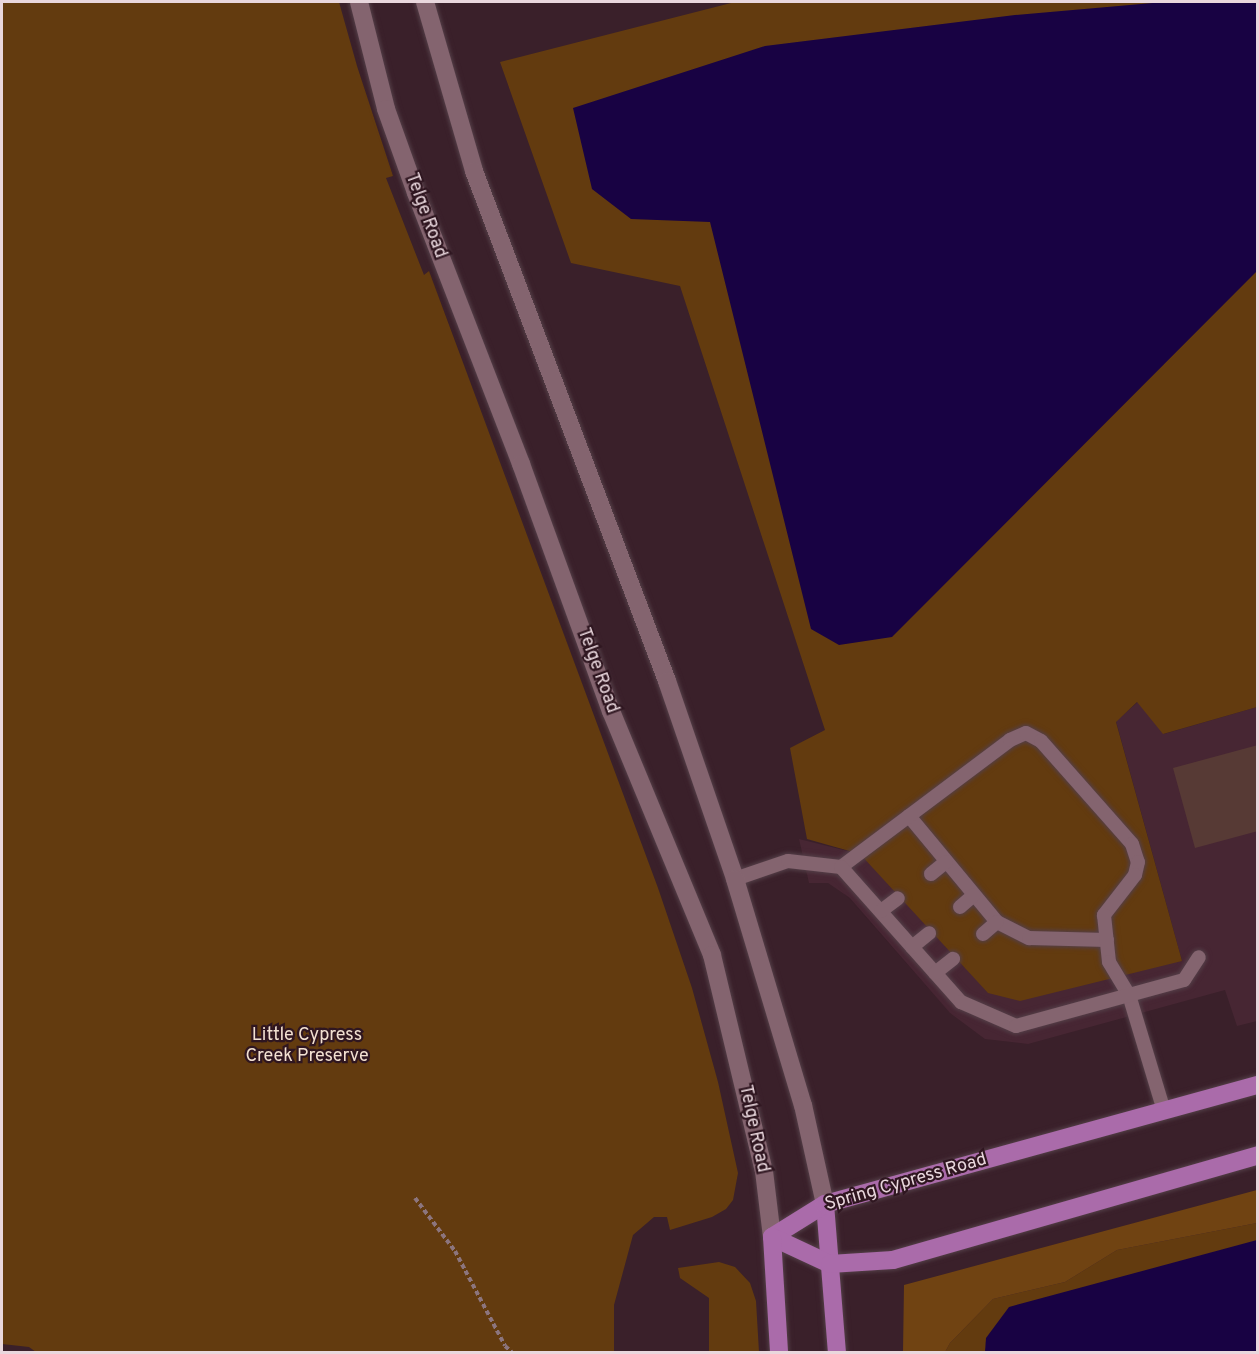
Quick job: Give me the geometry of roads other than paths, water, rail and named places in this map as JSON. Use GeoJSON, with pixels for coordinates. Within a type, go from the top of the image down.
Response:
{"type":"FeatureCollection","features":[{"type":"Feature","properties":{"kind":"main road","name":"Telge Road"},"geometry":{"type":"LineString","coordinates":[[359,2],[386,109],[436,247],[521,464],[611,711],[671,849],[712,955],[764,1171],[772,1237],[779,1353]]}},
{"type":"Feature","properties":{"kind":"main road"},"geometry":{"type":"LineString","coordinates":[[425,2],[474,171],[667,681],[735,879],[803,1105],[825,1204],[837,1353]]}},
{"type":"Feature","properties":{"kind":"main road","name":"Spring Cypress Road"},"geometry":{"type":"LineString","coordinates":[[772,1237],[825,1204],[1257,1085]]}},
{"type":"Feature","properties":{"kind":"main road"},"geometry":{"type":"LineString","coordinates":[[772,1237],[830,1264],[893,1260],[1257,1155]]}},
{"type":"Feature","properties":{"kind":"lane"},"geometry":{"type":"LineString","coordinates":[[842,867],[1010,740],[1026,733],[1041,741],[1132,844],[1138,862],[1135,874],[1104,915],[1109,962],[1129,995],[1164,1111]]}},
{"type":"Feature","properties":{"kind":"lane"},"geometry":{"type":"LineString","coordinates":[[909,816],[997,922],[1029,938],[1107,940]]}},
{"type":"Feature","properties":{"kind":"lane"},"geometry":{"type":"LineString","coordinates":[[735,879],[788,861],[842,867],[961,1002],[1016,1026],[1184,980],[1199,957]]}},
{"type":"Feature","properties":{"kind":"lane"},"geometry":{"type":"LineString","coordinates":[[931,874],[946,862]]}},
{"type":"Feature","properties":{"kind":"lane"},"geometry":{"type":"LineString","coordinates":[[960,907],[974,896]]}},
{"type":"Feature","properties":{"kind":"lane"},"geometry":{"type":"LineString","coordinates":[[881,911],[898,898]]}},
{"type":"Feature","properties":{"kind":"lane"},"geometry":{"type":"LineString","coordinates":[[983,934],[997,922]]}},
{"type":"Feature","properties":{"kind":"lane"},"geometry":{"type":"LineString","coordinates":[[912,947],[929,933]]}},
{"type":"Feature","properties":{"kind":"lane"},"geometry":{"type":"LineString","coordinates":[[935,973],[952,959]]}},
{"type":"Feature","properties":{"kind":"park label","name":"Little Cypress Creek Preserve"},"geometry":{"type":"Point","coordinates":[307,1047]}}]}
